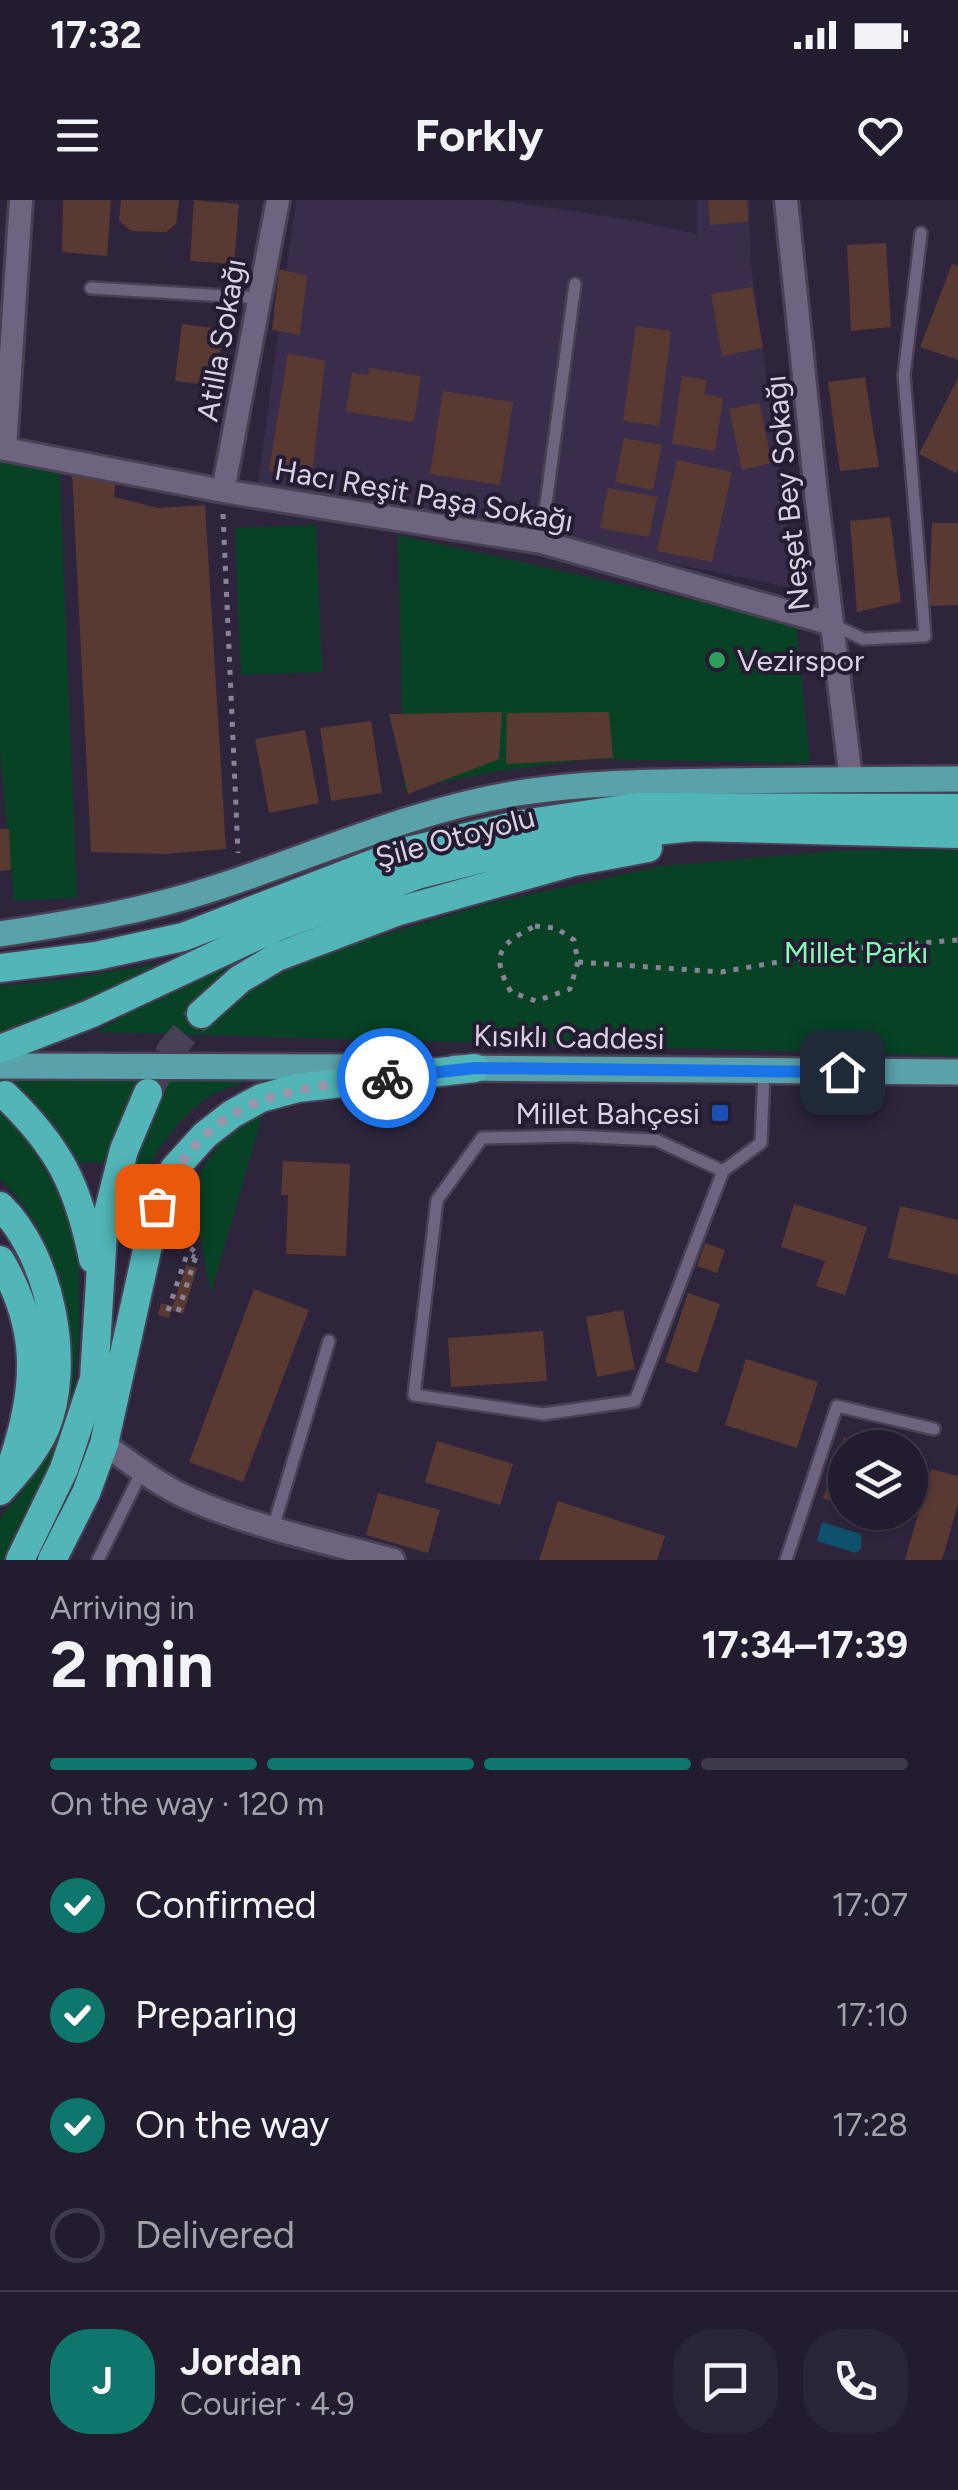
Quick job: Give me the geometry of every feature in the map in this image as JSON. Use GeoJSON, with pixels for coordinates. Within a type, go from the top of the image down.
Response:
{"type":"FeatureCollection","features":[{"type":"Feature","properties":{"kind":"highway","name":"Şile Otoyolu"},"geometry":{"type":"LineString","coordinates":[[0,968],[96,956],[183,938],[404,852],[522,824],[638,807],[958,808]]}},
{"type":"Feature","properties":{"kind":"highway","name":"Şile Otoyolu"},"geometry":{"type":"LineString","coordinates":[[0,1049],[90,1014],[276,927],[417,876],[492,856],[596,837],[694,827],[958,834]]}},
{"type":"Feature","properties":{"kind":"highway"},"geometry":{"type":"LineString","coordinates":[[201,1014],[240,978],[277,957],[461,892],[573,862],[662,846],[794,832]]}},
{"type":"Feature","properties":{"kind":"highway"},"geometry":{"type":"LineString","coordinates":[[52,1560],[86,1493],[104,1444],[157,1206],[174,1169],[205,1135],[261,1098],[298,1088],[475,1068]]}},
{"type":"Feature","properties":{"kind":"highway"},"geometry":{"type":"LineString","coordinates":[[20,1560],[64,1469],[94,1379],[103,1233],[124,1150],[148,1092]]}},
{"type":"Feature","properties":{"kind":"highway"},"geometry":{"type":"LineString","coordinates":[[6,1095],[39,1128],[73,1186],[94,1267],[97,1310]]}},
{"type":"Feature","properties":{"kind":"highway"},"geometry":{"type":"LineString","coordinates":[[0,1206],[32,1254],[49,1299],[59,1363],[46,1427],[28,1460],[2,1489]]}},
{"type":"Feature","properties":{"kind":"highway"},"geometry":{"type":"LineString","coordinates":[[0,1260],[14,1284],[30,1336],[32,1367],[29,1406],[2,1489]]}},
{"type":"Feature","properties":{"kind":"main road"},"geometry":{"type":"LineString","coordinates":[[0,934],[70,924],[170,901],[358,835],[441,810],[518,793],[644,782],[958,779]]}},
{"type":"Feature","properties":{"kind":"main road","name":"Kısıklı Caddesi"},"geometry":{"type":"LineString","coordinates":[[0,1066],[179,1064],[958,1072]]}},
{"type":"Feature","properties":{"kind":"street"},"geometry":{"type":"LineString","coordinates":[[2,449],[22,200]]}},
{"type":"Feature","properties":{"kind":"street","name":"Atilla Sokağı"},"geometry":{"type":"LineString","coordinates":[[223,492],[278,200]]}},
{"type":"Feature","properties":{"kind":"street","name":"Neşet Bey Sokağı"},"geometry":{"type":"LineString","coordinates":[[786,200],[851,780]]}},
{"type":"Feature","properties":{"kind":"street","name":"Hacı Reşit Paşa Sokağı"},"geometry":{"type":"LineString","coordinates":[[2,449],[223,492],[541,542],[832,624]]}},
{"type":"Feature","properties":{"kind":"street"},"geometry":{"type":"LineString","coordinates":[[104,1444],[191,1499],[274,1528],[393,1560]]}},
{"type":"Feature","properties":{"kind":"lane"},"geometry":{"type":"LineString","coordinates":[[832,624],[864,639],[925,636],[904,375],[921,233]]}},
{"type":"Feature","properties":{"kind":"lane"},"geometry":{"type":"LineString","coordinates":[[541,542],[576,284]]}},
{"type":"Feature","properties":{"kind":"lane"},"geometry":{"type":"LineString","coordinates":[[91,288],[260,298]]}},
{"type":"Feature","properties":{"kind":"lane"},"geometry":{"type":"LineString","coordinates":[[724,1171],[656,1140],[571,1136],[482,1138],[437,1200],[414,1395],[543,1414],[635,1401],[724,1171],[761,1143],[764,1072]]}},
{"type":"Feature","properties":{"kind":"lane"},"geometry":{"type":"LineString","coordinates":[[274,1528],[329,1341]]}},
{"type":"Feature","properties":{"kind":"lane"},"geometry":{"type":"LineString","coordinates":[[786,1560],[836,1406],[934,1429]]}},
{"type":"Feature","properties":{"kind":"lane"},"geometry":{"type":"LineString","coordinates":[[98,1560],[142,1471]]}},
{"type":"Feature","properties":{"kind":"path"},"geometry":{"type":"LineString","coordinates":[[223,492],[238,859]]}},
{"type":"Feature","properties":{"kind":"path"},"geometry":{"type":"LineString","coordinates":[[534,926],[556,928],[574,940],[578,962],[570,988],[536,1001],[511,992],[500,972],[500,953],[510,939],[534,926]]}},
{"type":"Feature","properties":{"kind":"path"},"geometry":{"type":"LineString","coordinates":[[578,962],[721,972],[859,948],[958,940]]}},
{"type":"Feature","properties":{"kind":"path"},"geometry":{"type":"LineString","coordinates":[[178,1312],[197,1252],[179,1240]]}},
{"type":"Feature","properties":{"kind":"path"},"geometry":{"type":"LineString","coordinates":[[168,1310],[187,1254],[195,1257]]}},
{"type":"Feature","properties":{"kind":"shaded area"},"geometry":{"type":"Polygon","coordinates":[[[296,200],[499,200],[697,234],[697,200],[749,200],[751,267],[797,589],[338,494],[336,502],[257,491],[296,200]]]}},
{"type":"Feature","properties":{"kind":"green space"},"geometry":{"type":"Polygon","coordinates":[[[0,454],[59,463],[77,898],[14,901],[0,751],[0,454]]]}},
{"type":"Feature","properties":{"kind":"green space"},"geometry":{"type":"Polygon","coordinates":[[[316,525],[322,672],[241,675],[235,528],[316,525]]]}},
{"type":"Feature","properties":{"kind":"green space"},"geometry":{"type":"Polygon","coordinates":[[[398,535],[796,623],[810,763],[592,759],[493,772],[404,790],[398,535]]]}},
{"type":"Feature","properties":{"kind":"green space","name":"Millet Parkı"},"geometry":{"type":"Polygon","coordinates":[[[958,850],[958,1056],[97,1032],[133,1009],[290,939],[224,977],[187,1005],[207,1023],[254,988],[315,956],[490,903],[662,866],[835,851],[958,850]]]}},
{"type":"Feature","properties":{"kind":"green space"},"geometry":{"type":"Polygon","coordinates":[[[165,963],[99,995],[0,1032],[0,986],[165,963]]]}},
{"type":"Feature","properties":{"kind":"green space"},"geometry":{"type":"Polygon","coordinates":[[[269,1074],[217,1092],[196,1106],[145,1171],[118,1222],[139,1086],[106,1162],[74,1163],[0,1099],[0,1081],[269,1074]]]}},
{"type":"Feature","properties":{"kind":"green space"},"geometry":{"type":"Polygon","coordinates":[[[0,1111],[28,1141],[62,1198],[79,1265],[79,1337],[73,1397],[52,1464],[3,1560],[0,1521],[32,1474],[59,1416],[67,1380],[69,1343],[66,1307],[43,1238],[0,1179],[0,1111]]]}},
{"type":"Feature","properties":{"kind":"green space"},"geometry":{"type":"Polygon","coordinates":[[[263,1113],[211,1293],[190,1189],[222,1139],[263,1113]]]}},
{"type":"Feature","properties":{"kind":"water"},"geometry":{"type":"Polygon","coordinates":[[[822,1522],[828,1524],[828,1530],[861,1534],[861,1549],[856,1553],[817,1541],[822,1522]]]}},
{"type":"Feature","properties":{"kind":"building"},"geometry":{"type":"Polygon","coordinates":[[[63,200],[111,200],[107,256],[62,252],[63,200]]]}},
{"type":"Feature","properties":{"kind":"building"},"geometry":{"type":"Polygon","coordinates":[[[121,200],[179,200],[176,224],[166,232],[131,231],[119,221],[121,200]]]}},
{"type":"Feature","properties":{"kind":"building"},"geometry":{"type":"Polygon","coordinates":[[[194,200],[239,204],[234,264],[190,261],[194,200]]]}},
{"type":"Feature","properties":{"kind":"building"},"geometry":{"type":"Polygon","coordinates":[[[708,200],[747,200],[748,222],[710,225],[708,200]]]}},
{"type":"Feature","properties":{"kind":"building"},"geometry":{"type":"Polygon","coordinates":[[[886,243],[891,327],[851,331],[847,245],[886,243]]]}},
{"type":"Feature","properties":{"kind":"building"},"geometry":{"type":"Polygon","coordinates":[[[952,264],[958,266],[958,360],[920,347],[952,264]]]}},
{"type":"Feature","properties":{"kind":"building"},"geometry":{"type":"Polygon","coordinates":[[[279,269],[307,276],[300,335],[272,330],[279,269]]]}},
{"type":"Feature","properties":{"kind":"building"},"geometry":{"type":"Polygon","coordinates":[[[752,287],[763,348],[722,356],[711,294],[752,287]]]}},
{"type":"Feature","properties":{"kind":"building"},"geometry":{"type":"Polygon","coordinates":[[[182,324],[223,329],[216,386],[175,381],[182,324]]]}},
{"type":"Feature","properties":{"kind":"building"},"geometry":{"type":"Polygon","coordinates":[[[636,326],[671,331],[659,426],[623,421],[636,326]]]}},
{"type":"Feature","properties":{"kind":"building"},"geometry":{"type":"Polygon","coordinates":[[[288,353],[325,361],[311,483],[269,471],[288,353]]]}},
{"type":"Feature","properties":{"kind":"building"},"geometry":{"type":"Polygon","coordinates":[[[369,368],[421,376],[414,422],[346,412],[352,373],[368,375],[369,368]]]}},
{"type":"Feature","properties":{"kind":"building"},"geometry":{"type":"Polygon","coordinates":[[[682,376],[707,380],[704,394],[723,398],[715,451],[672,444],[682,376]]]}},
{"type":"Feature","properties":{"kind":"building"},"geometry":{"type":"Polygon","coordinates":[[[865,377],[879,467],[840,471],[828,382],[865,377]]]}},
{"type":"Feature","properties":{"kind":"building"},"geometry":{"type":"Polygon","coordinates":[[[958,378],[958,469],[956,473],[919,454],[958,378]]]}},
{"type":"Feature","properties":{"kind":"building"},"geometry":{"type":"Polygon","coordinates":[[[443,391],[513,402],[500,485],[430,474],[443,391]]]}},
{"type":"Feature","properties":{"kind":"building"},"geometry":{"type":"Polygon","coordinates":[[[759,403],[772,463],[742,470],[729,409],[759,403]]]}},
{"type":"Feature","properties":{"kind":"building"},"geometry":{"type":"Polygon","coordinates":[[[624,438],[662,445],[653,490],[615,482],[624,438]]]}},
{"type":"Feature","properties":{"kind":"building"},"geometry":{"type":"Polygon","coordinates":[[[677,460],[732,472],[712,562],[657,551],[677,460]]]}},
{"type":"Feature","properties":{"kind":"building"},"geometry":{"type":"Polygon","coordinates":[[[72,470],[116,478],[114,497],[158,508],[205,505],[226,849],[165,854],[91,852],[72,470]]]}},
{"type":"Feature","properties":{"kind":"building"},"geometry":{"type":"Polygon","coordinates":[[[608,488],[657,497],[649,537],[600,528],[608,488]]]}},
{"type":"Feature","properties":{"kind":"building"},"geometry":{"type":"Polygon","coordinates":[[[890,517],[901,602],[857,612],[850,521],[890,517]]]}},
{"type":"Feature","properties":{"kind":"building"},"geometry":{"type":"Polygon","coordinates":[[[932,523],[958,523],[958,605],[929,606],[932,523]]]}},
{"type":"Feature","properties":{"kind":"building"},"geometry":{"type":"Polygon","coordinates":[[[502,712],[499,759],[408,794],[389,714],[502,712]]]}},
{"type":"Feature","properties":{"kind":"building"},"geometry":{"type":"Polygon","coordinates":[[[609,712],[613,758],[506,764],[507,713],[609,712]]]}},
{"type":"Feature","properties":{"kind":"building"},"geometry":{"type":"Polygon","coordinates":[[[371,721],[382,793],[331,801],[320,728],[371,721]]]}},
{"type":"Feature","properties":{"kind":"building"},"geometry":{"type":"Polygon","coordinates":[[[305,730],[319,803],[269,813],[255,739],[305,730]]]}},
{"type":"Feature","properties":{"kind":"building"},"geometry":{"type":"Polygon","coordinates":[[[0,829],[9,829],[11,870],[0,871],[0,829]]]}},
{"type":"Feature","properties":{"kind":"building"},"geometry":{"type":"Polygon","coordinates":[[[283,1161],[350,1164],[346,1256],[286,1254],[288,1195],[281,1195],[283,1161]]]}},
{"type":"Feature","properties":{"kind":"building"},"geometry":{"type":"Polygon","coordinates":[[[794,1204],[867,1227],[845,1295],[816,1286],[825,1261],[781,1247],[794,1204]]]}},
{"type":"Feature","properties":{"kind":"building"},"geometry":{"type":"Polygon","coordinates":[[[900,1206],[958,1220],[958,1275],[888,1258],[900,1206]]]}},
{"type":"Feature","properties":{"kind":"building"},"geometry":{"type":"Polygon","coordinates":[[[705,1243],[725,1250],[717,1273],[697,1266],[705,1243]]]}},
{"type":"Feature","properties":{"kind":"building"},"geometry":{"type":"Polygon","coordinates":[[[186,1265],[197,1268],[183,1314],[171,1310],[169,1318],[158,1315],[161,1303],[173,1306],[186,1265]]]}},
{"type":"Feature","properties":{"kind":"building"},"geometry":{"type":"Polygon","coordinates":[[[254,1289],[309,1310],[243,1482],[189,1462],[254,1289]]]}},
{"type":"Feature","properties":{"kind":"building"},"geometry":{"type":"Polygon","coordinates":[[[688,1293],[720,1304],[697,1373],[665,1362],[688,1293]]]}},
{"type":"Feature","properties":{"kind":"building"},"geometry":{"type":"Polygon","coordinates":[[[623,1310],[635,1369],[597,1377],[586,1317],[623,1310]]]}},
{"type":"Feature","properties":{"kind":"building"},"geometry":{"type":"Polygon","coordinates":[[[543,1331],[547,1381],[451,1387],[448,1338],[543,1331]]]}},
{"type":"Feature","properties":{"kind":"building"},"geometry":{"type":"Polygon","coordinates":[[[746,1359],[818,1382],[797,1448],[725,1425],[746,1359]]]}},
{"type":"Feature","properties":{"kind":"building"},"geometry":{"type":"Polygon","coordinates":[[[437,1441],[513,1464],[500,1505],[425,1482],[437,1441]]]}},
{"type":"Feature","properties":{"kind":"building"},"geometry":{"type":"Polygon","coordinates":[[[931,1469],[958,1476],[958,1504],[942,1560],[905,1560],[914,1530],[928,1530],[931,1469]]]}},
{"type":"Feature","properties":{"kind":"building"},"geometry":{"type":"Polygon","coordinates":[[[378,1493],[440,1510],[428,1553],[366,1535],[378,1493]]]}},
{"type":"Feature","properties":{"kind":"building"},"geometry":{"type":"Polygon","coordinates":[[[558,1501],[665,1536],[657,1560],[539,1560],[558,1501]]]}},
{"type":"Feature","properties":{"kind":"tunnel"},"geometry":{"type":"LineString","coordinates":[[148,1093],[170,1051],[201,1014]]}},
{"type":"Feature","properties":{"kind":"way so far"},"geometry":{"type":"LineString","coordinates":[[157,1206],[174,1169],[205,1135],[232,1114],[261,1098],[298,1088],[387,1078]]}},
{"type":"Feature","properties":{"kind":"place","name":"Vezirspor"},"geometry":{"type":"Point","coordinates":[717,660]}},
{"type":"Feature","properties":{"kind":"place","name":"Millet Bahçesi"},"geometry":{"type":"Point","coordinates":[720,1113]}},
{"type":"Feature","properties":{"kind":"route"},"geometry":{"type":"LineString","coordinates":[[387,1078],[475,1068],[842,1072]]}}]}
